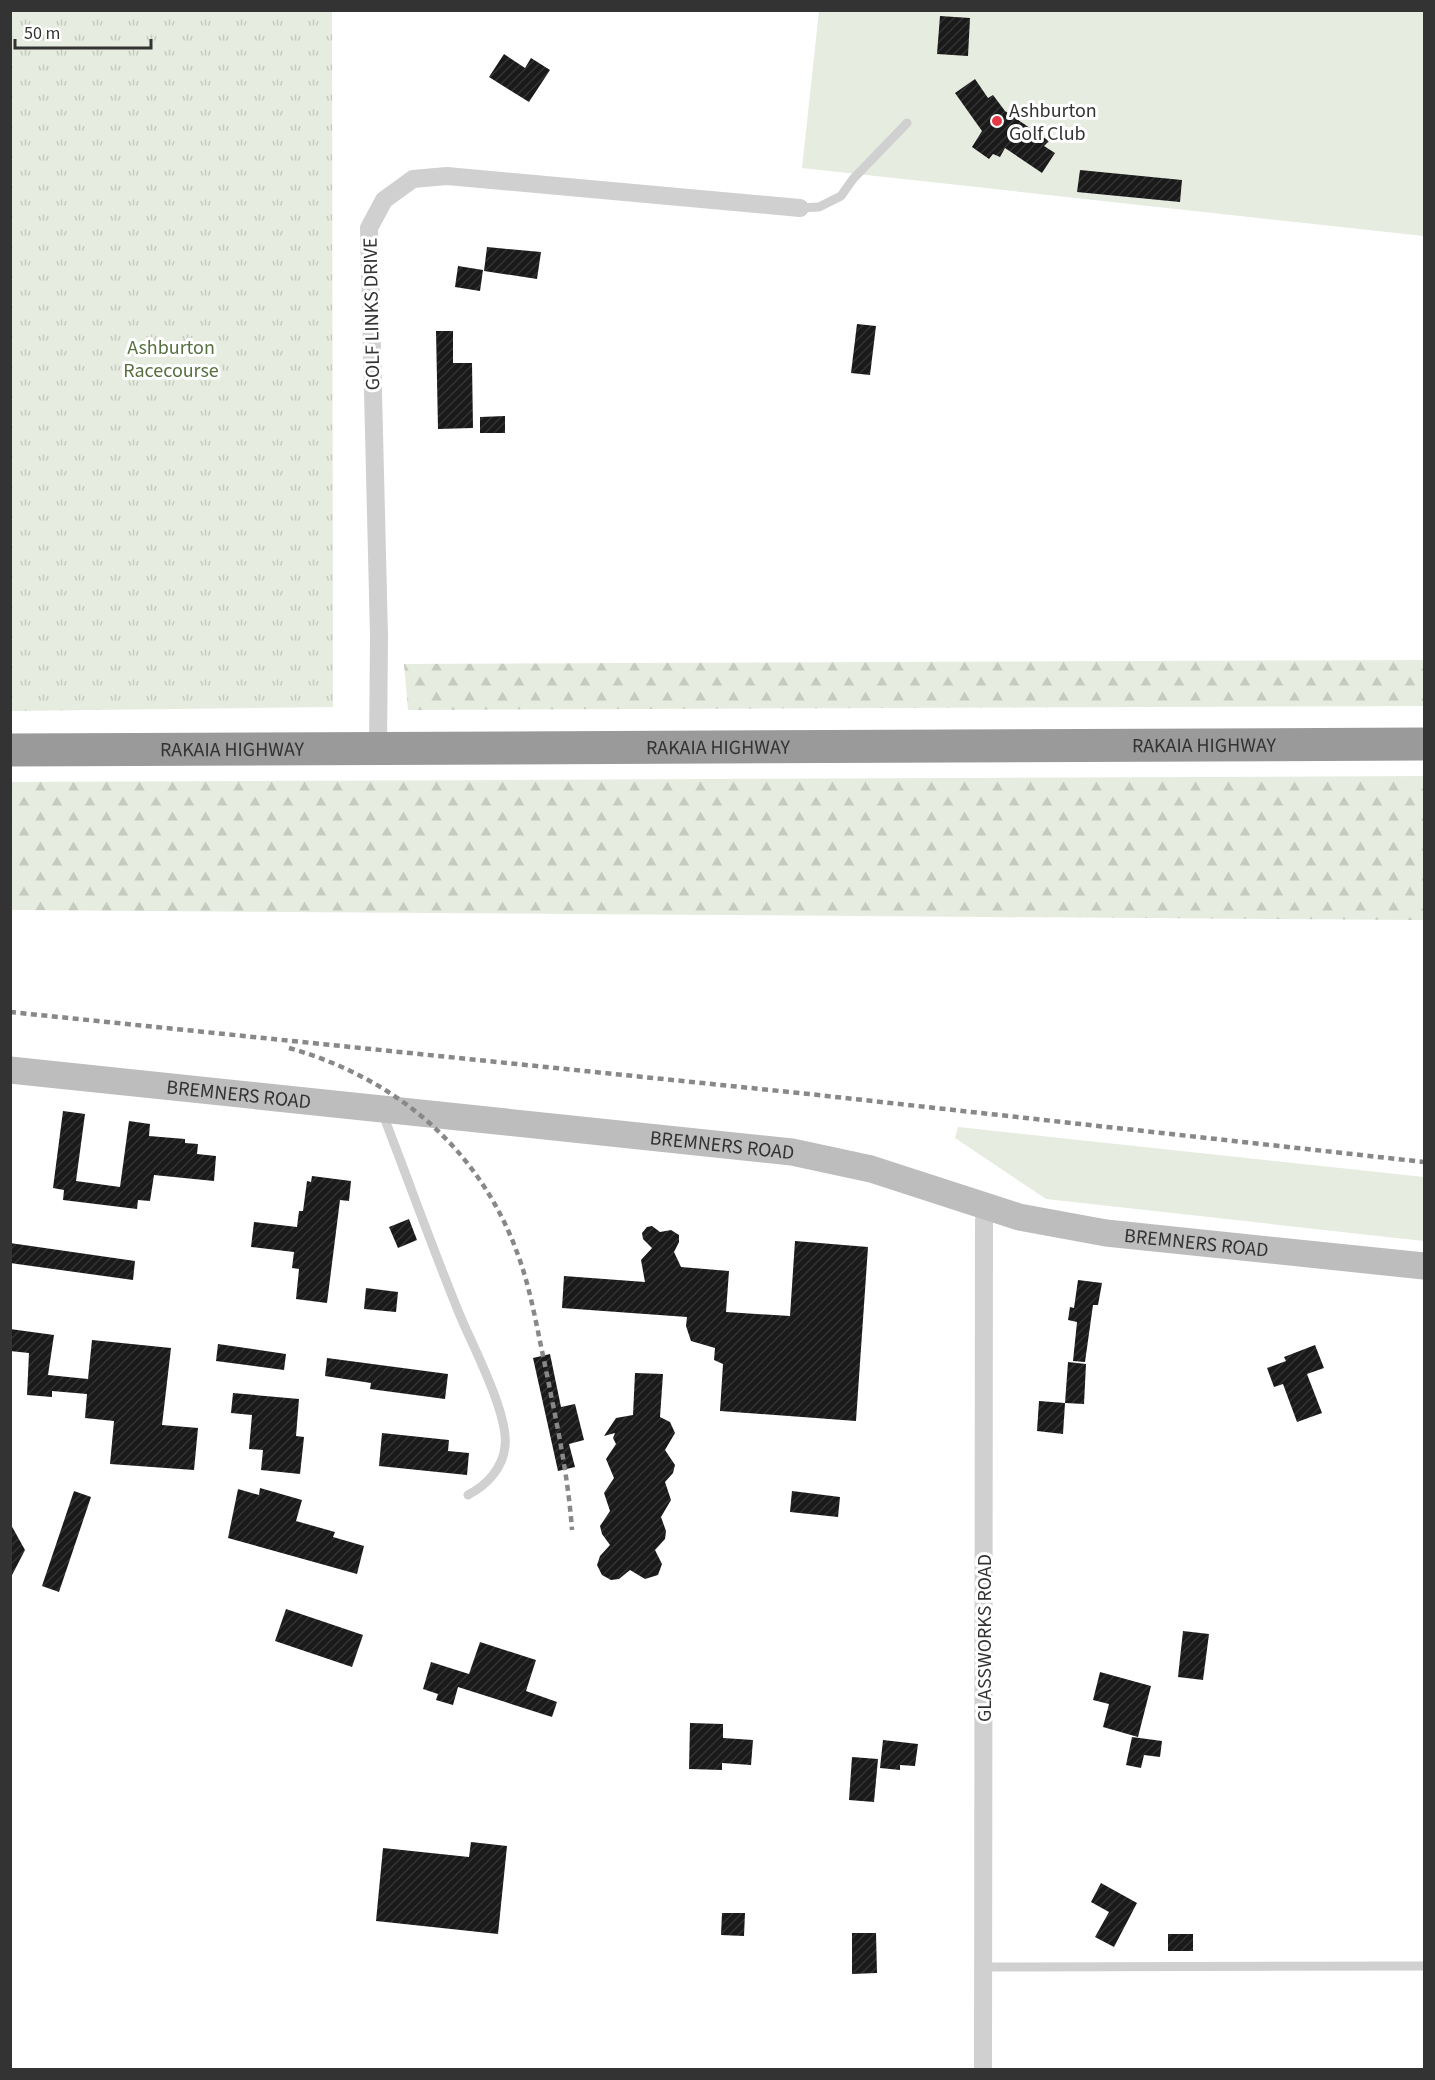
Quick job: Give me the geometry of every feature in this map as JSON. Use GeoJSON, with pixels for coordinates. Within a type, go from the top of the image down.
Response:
{"type":"FeatureCollection","features":[{"type":"Feature","properties":{"kind":"highway","name":"RAKAIA HIGHWAY"},"geometry":{"type":"LineString","coordinates":[[10,750],[1425,744]]}},
{"type":"Feature","properties":{"kind":"street","name":"GOLF LINKS DRIVE"},"geometry":{"type":"LineString","coordinates":[[378,749],[379,636],[369,228],[384,200],[413,179],[447,176],[800,208]]}},
{"type":"Feature","properties":{"kind":"street","name":"BREMNERS ROAD"},"geometry":{"type":"LineString","coordinates":[[10,1070],[792,1152],[881,1172],[1019,1217],[1106,1233],[1425,1266]]}},
{"type":"Feature","properties":{"kind":"street","name":"GLASSWORKS ROAD"},"geometry":{"type":"LineString","coordinates":[[984,2070],[984,1221],[987,1207]]}},
{"type":"Feature","properties":{"kind":"lane"},"geometry":{"type":"LineString","coordinates":[[800,208],[819,207],[841,196],[853,179],[907,123]]}},
{"type":"Feature","properties":{"kind":"lane"},"geometry":{"type":"LineString","coordinates":[[381,1108],[458,1311],[499,1410],[505,1432],[505,1446],[496,1470],[480,1489],[468,1495]]}},
{"type":"Feature","properties":{"kind":"lane"},"geometry":{"type":"LineString","coordinates":[[983,1967],[1425,1966]]}},
{"type":"Feature","properties":{"kind":"green space","name":"Ashburton Racecourse"},"geometry":{"type":"Polygon","coordinates":[[[10,11],[332,11],[333,707],[11,711],[10,11]]]}},
{"type":"Feature","properties":{"kind":"green space","name":"Ashburton Golf Club"},"geometry":{"type":"Polygon","coordinates":[[[819,11],[1424,11],[1424,236],[802,168],[819,11]]]}},
{"type":"Feature","properties":{"kind":"green space"},"geometry":{"type":"Polygon","coordinates":[[[1424,660],[1424,706],[408,710],[404,664],[1424,660]]]}},
{"type":"Feature","properties":{"kind":"green space"},"geometry":{"type":"Polygon","coordinates":[[[1424,776],[1424,920],[11,910],[11,782],[1424,776]]]}},
{"type":"Feature","properties":{"kind":"green space"},"geometry":{"type":"Polygon","coordinates":[[[958,1127],[1424,1177],[1424,1241],[1046,1199],[955,1138],[958,1127]]]}},
{"type":"Feature","properties":{"kind":"building"},"geometry":{"type":"Polygon","coordinates":[[[940,16],[970,18],[968,56],[937,54],[940,16]]]}},
{"type":"Feature","properties":{"kind":"building"},"geometry":{"type":"Polygon","coordinates":[[[504,54],[525,68],[531,58],[550,70],[529,102],[489,77],[504,54]]]}},
{"type":"Feature","properties":{"kind":"building","name":"Ashburton Golf Club"},"geometry":{"type":"Polygon","coordinates":[[[975,79],[988,98],[993,95],[1005,111],[1049,141],[1044,146],[1055,153],[1042,173],[1005,148],[1000,157],[993,154],[989,159],[972,147],[982,131],[955,93],[975,79]]]}},
{"type":"Feature","properties":{"kind":"building"},"geometry":{"type":"Polygon","coordinates":[[[1080,170],[1182,180],[1180,202],[1077,192],[1080,170]]]}},
{"type":"Feature","properties":{"kind":"building"},"geometry":{"type":"Polygon","coordinates":[[[487,247],[541,252],[537,279],[484,271],[487,247]]]}},
{"type":"Feature","properties":{"kind":"building"},"geometry":{"type":"Polygon","coordinates":[[[458,266],[483,270],[480,291],[455,287],[458,266]]]}},
{"type":"Feature","properties":{"kind":"building"},"geometry":{"type":"Polygon","coordinates":[[[857,324],[876,326],[870,375],[851,373],[857,324]]]}},
{"type":"Feature","properties":{"kind":"building"},"geometry":{"type":"Polygon","coordinates":[[[436,331],[453,331],[453,363],[472,363],[473,428],[438,429],[436,331]]]}},
{"type":"Feature","properties":{"kind":"building"},"geometry":{"type":"Polygon","coordinates":[[[505,416],[505,433],[480,433],[480,417],[505,416]]]}},
{"type":"Feature","properties":{"kind":"building"},"geometry":{"type":"Polygon","coordinates":[[[63,1111],[85,1114],[76,1181],[120,1187],[129,1121],[150,1124],[149,1136],[185,1139],[185,1143],[198,1144],[197,1154],[216,1156],[214,1181],[154,1175],[150,1201],[138,1200],[137,1209],[63,1200],[64,1190],[53,1188],[63,1111]]]}},
{"type":"Feature","properties":{"kind":"building"},"geometry":{"type":"Polygon","coordinates":[[[312,1176],[351,1181],[349,1201],[340,1200],[327,1303],[296,1299],[299,1269],[292,1268],[294,1252],[251,1247],[254,1222],[297,1227],[299,1211],[303,1211],[307,1181],[311,1182],[312,1176]]]}},
{"type":"Feature","properties":{"kind":"building"},"geometry":{"type":"Polygon","coordinates":[[[409,1219],[417,1240],[398,1248],[389,1227],[409,1219]]]}},
{"type":"Feature","properties":{"kind":"building"},"geometry":{"type":"Polygon","coordinates":[[[652,1226],[660,1232],[671,1230],[679,1235],[679,1242],[674,1252],[681,1267],[729,1271],[726,1312],[790,1316],[795,1241],[868,1247],[856,1421],[720,1411],[723,1364],[714,1360],[715,1348],[691,1341],[686,1326],[687,1317],[562,1308],[564,1276],[645,1282],[641,1260],[652,1248],[643,1239],[642,1233],[647,1227],[652,1226]]]}},
{"type":"Feature","properties":{"kind":"building"},"geometry":{"type":"Polygon","coordinates":[[[10,1243],[135,1261],[133,1280],[10,1263],[10,1243]]]}},
{"type":"Feature","properties":{"kind":"building"},"geometry":{"type":"Polygon","coordinates":[[[1078,1280],[1102,1283],[1098,1305],[1093,1305],[1085,1362],[1073,1361],[1077,1322],[1068,1320],[1070,1307],[1074,1308],[1078,1280]]]}},
{"type":"Feature","properties":{"kind":"building"},"geometry":{"type":"Polygon","coordinates":[[[366,1288],[398,1292],[396,1312],[364,1309],[366,1288]]]}},
{"type":"Feature","properties":{"kind":"building"},"geometry":{"type":"Polygon","coordinates":[[[10,1329],[54,1335],[48,1375],[88,1379],[92,1340],[171,1348],[162,1425],[198,1428],[194,1470],[110,1464],[114,1421],[85,1418],[87,1394],[52,1391],[52,1397],[27,1395],[29,1353],[10,1351],[10,1329]]]}},
{"type":"Feature","properties":{"kind":"building"},"geometry":{"type":"Polygon","coordinates":[[[218,1344],[286,1354],[284,1370],[216,1361],[218,1344]]]}},
{"type":"Feature","properties":{"kind":"building"},"geometry":{"type":"Polygon","coordinates":[[[1315,1345],[1324,1368],[1307,1374],[1322,1413],[1297,1422],[1283,1384],[1274,1387],[1267,1368],[1286,1361],[1284,1357],[1315,1345]]]}},
{"type":"Feature","properties":{"kind":"building"},"geometry":{"type":"Polygon","coordinates":[[[550,1354],[561,1407],[575,1404],[584,1440],[569,1444],[575,1467],[558,1471],[533,1358],[550,1354]]]}},
{"type":"Feature","properties":{"kind":"building"},"geometry":{"type":"Polygon","coordinates":[[[327,1358],[448,1374],[445,1399],[370,1389],[371,1383],[325,1376],[327,1358]]]}},
{"type":"Feature","properties":{"kind":"building"},"geometry":{"type":"Polygon","coordinates":[[[1068,1362],[1086,1364],[1084,1404],[1065,1403],[1068,1362]]]}},
{"type":"Feature","properties":{"kind":"building"},"geometry":{"type":"Polygon","coordinates":[[[635,1373],[663,1374],[660,1417],[670,1422],[675,1433],[665,1450],[675,1465],[673,1473],[665,1482],[671,1500],[661,1517],[666,1531],[665,1539],[655,1550],[662,1564],[658,1575],[645,1579],[630,1570],[619,1579],[611,1580],[602,1575],[597,1565],[600,1556],[610,1545],[602,1534],[600,1526],[610,1511],[604,1493],[614,1478],[606,1459],[616,1444],[613,1438],[615,1433],[604,1436],[616,1418],[633,1415],[635,1373]]]}},
{"type":"Feature","properties":{"kind":"building"},"geometry":{"type":"Polygon","coordinates":[[[233,1393],[299,1399],[296,1436],[304,1437],[300,1474],[261,1470],[263,1450],[249,1449],[252,1415],[231,1413],[233,1393]]]}},
{"type":"Feature","properties":{"kind":"building"},"geometry":{"type":"Polygon","coordinates":[[[1039,1401],[1065,1403],[1063,1434],[1037,1431],[1039,1401]]]}},
{"type":"Feature","properties":{"kind":"building"},"geometry":{"type":"Polygon","coordinates":[[[382,1433],[449,1440],[448,1451],[469,1453],[467,1475],[379,1466],[382,1433]]]}},
{"type":"Feature","properties":{"kind":"building"},"geometry":{"type":"Polygon","coordinates":[[[260,1488],[302,1500],[296,1521],[335,1532],[333,1537],[364,1546],[357,1574],[228,1538],[238,1489],[259,1495],[260,1488]]]}},
{"type":"Feature","properties":{"kind":"building"},"geometry":{"type":"Polygon","coordinates":[[[74,1491],[91,1497],[59,1592],[42,1586],[74,1491]]]}},
{"type":"Feature","properties":{"kind":"building"},"geometry":{"type":"Polygon","coordinates":[[[792,1491],[840,1497],[838,1517],[790,1512],[792,1491]]]}},
{"type":"Feature","properties":{"kind":"building"},"geometry":{"type":"Polygon","coordinates":[[[10,1523],[25,1550],[10,1579],[10,1523]]]}},
{"type":"Feature","properties":{"kind":"building"},"geometry":{"type":"Polygon","coordinates":[[[286,1609],[363,1635],[352,1667],[275,1641],[286,1609]]]}},
{"type":"Feature","properties":{"kind":"building"},"geometry":{"type":"Polygon","coordinates":[[[1183,1631],[1209,1634],[1203,1680],[1178,1677],[1183,1631]]]}},
{"type":"Feature","properties":{"kind":"building"},"geometry":{"type":"Polygon","coordinates":[[[480,1642],[536,1660],[526,1691],[557,1702],[552,1717],[458,1687],[453,1705],[436,1700],[438,1694],[423,1689],[431,1662],[469,1674],[480,1642]]]}},
{"type":"Feature","properties":{"kind":"building"},"geometry":{"type":"Polygon","coordinates":[[[1100,1672],[1151,1686],[1138,1737],[1103,1727],[1109,1704],[1093,1700],[1100,1672]]]}},
{"type":"Feature","properties":{"kind":"building"},"geometry":{"type":"Polygon","coordinates":[[[690,1723],[723,1724],[723,1738],[753,1740],[751,1765],[722,1763],[722,1770],[689,1769],[690,1723]]]}},
{"type":"Feature","properties":{"kind":"building"},"geometry":{"type":"Polygon","coordinates":[[[1132,1737],[1162,1741],[1160,1757],[1144,1755],[1141,1768],[1126,1765],[1132,1737]]]}},
{"type":"Feature","properties":{"kind":"building"},"geometry":{"type":"Polygon","coordinates":[[[883,1740],[918,1744],[915,1766],[900,1765],[900,1770],[880,1768],[883,1740]]]}},
{"type":"Feature","properties":{"kind":"building"},"geometry":{"type":"Polygon","coordinates":[[[852,1757],[878,1759],[874,1802],[849,1800],[852,1757]]]}},
{"type":"Feature","properties":{"kind":"building"},"geometry":{"type":"Polygon","coordinates":[[[471,1842],[507,1846],[498,1934],[376,1921],[383,1848],[469,1857],[471,1842]]]}},
{"type":"Feature","properties":{"kind":"building"},"geometry":{"type":"Polygon","coordinates":[[[1101,1883],[1137,1903],[1114,1947],[1095,1937],[1109,1912],[1091,1902],[1101,1883]]]}},
{"type":"Feature","properties":{"kind":"building"},"geometry":{"type":"Polygon","coordinates":[[[722,1913],[745,1913],[744,1936],[721,1935],[722,1913]]]}},
{"type":"Feature","properties":{"kind":"building"},"geometry":{"type":"Polygon","coordinates":[[[852,1933],[876,1933],[877,1973],[852,1974],[852,1933]]]}},
{"type":"Feature","properties":{"kind":"building"},"geometry":{"type":"Polygon","coordinates":[[[1168,1934],[1193,1934],[1193,1951],[1168,1951],[1168,1934]]]}},
{"type":"Feature","properties":{"kind":"railway"},"geometry":{"type":"LineString","coordinates":[[10,1012],[809,1094],[1424,1162]]}},
{"type":"Feature","properties":{"kind":"railway"},"geometry":{"type":"LineString","coordinates":[[289,1048],[328,1061],[365,1078],[398,1099],[429,1123],[457,1151],[481,1182],[502,1217],[523,1268],[533,1310],[561,1447],[572,1530]]}},
{"type":"Feature","properties":{"kind":"place","name":"Ashburton Golf Club"},"geometry":{"type":"Point","coordinates":[997,121]}}]}
